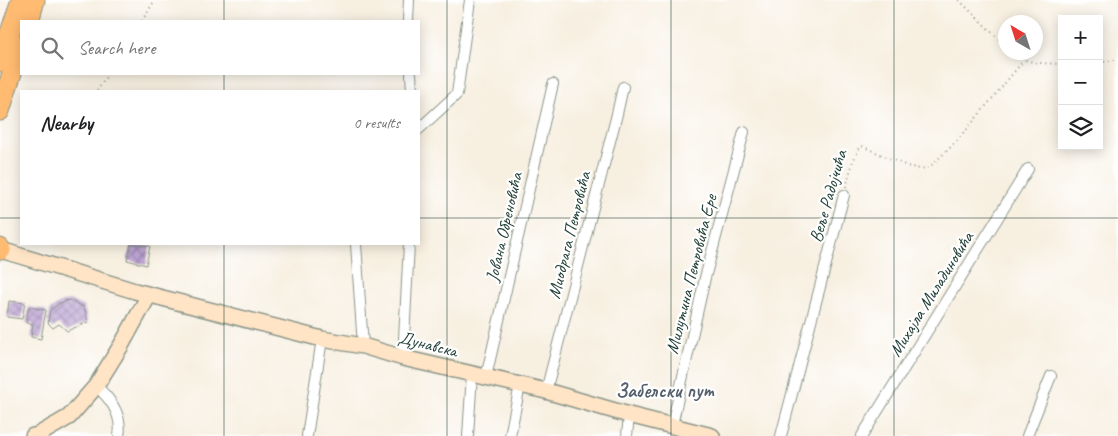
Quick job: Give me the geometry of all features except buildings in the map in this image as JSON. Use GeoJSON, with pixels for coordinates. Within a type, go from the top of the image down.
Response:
{"type":"FeatureCollection","features":[{"type":"Feature","properties":{"kind":"highway"},"geometry":{"type":"LineString","coordinates":[[0,62],[21,0]]}},
{"type":"Feature","properties":{"kind":"highway"},"geometry":{"type":"LineString","coordinates":[[29,20],[36,0]]}},
{"type":"Feature","properties":{"kind":"highway"},"geometry":{"type":"LineString","coordinates":[[0,111],[20,47]]}},
{"type":"Feature","properties":{"kind":"street"},"geometry":{"type":"LineString","coordinates":[[408,20],[409,0]]}},
{"type":"Feature","properties":{"kind":"street"},"geometry":{"type":"LineString","coordinates":[[420,128],[457,94],[470,0]]}},
{"type":"Feature","properties":{"kind":"street"},"geometry":{"type":"LineString","coordinates":[[411,75],[412,90]]}},
{"type":"Feature","properties":{"kind":"street","name":"Јована Обреновића"},"geometry":{"type":"LineString","coordinates":[[468,436],[479,375],[553,84]]}},
{"type":"Feature","properties":{"kind":"street","name":"Миодрага Петровића"},"geometry":{"type":"LineString","coordinates":[[546,391],[623,87]]}},
{"type":"Feature","properties":{"kind":"street","name":"Милутина Петровића Ере"},"geometry":{"type":"LineString","coordinates":[[672,425],[705,278],[744,132]]}},
{"type":"Feature","properties":{"kind":"street","name":"Михајла Миладиновића"},"geometry":{"type":"LineString","coordinates":[[862,436],[1028,169]]}},
{"type":"Feature","properties":{"kind":"street","name":"Веље Радојчића"},"geometry":{"type":"LineString","coordinates":[[781,436],[844,195]]}},
{"type":"Feature","properties":{"kind":"street"},"geometry":{"type":"LineString","coordinates":[[356,245],[363,346]]}},
{"type":"Feature","properties":{"kind":"street"},"geometry":{"type":"LineString","coordinates":[[403,358],[409,245]]}},
{"type":"Feature","properties":{"kind":"street","name":"Дунавска"},"geometry":{"type":"LineString","coordinates":[[0,249],[142,293],[322,339],[363,346],[403,358],[546,391],[707,435]]}},
{"type":"Feature","properties":{"kind":"street"},"geometry":{"type":"LineString","coordinates":[[33,436],[69,417],[96,386],[122,344],[142,293]]}},
{"type":"Feature","properties":{"kind":"street"},"geometry":{"type":"LineString","coordinates":[[307,436],[322,339]]}},
{"type":"Feature","properties":{"kind":"street"},"geometry":{"type":"LineString","coordinates":[[1027,436],[1051,376]]}},
{"type":"Feature","properties":{"kind":"street"},"geometry":{"type":"LineString","coordinates":[[510,436],[520,385]]}},
{"type":"Feature","properties":{"kind":"street"},"geometry":{"type":"LineString","coordinates":[[96,386],[108,397],[115,408],[120,425],[119,436]]}},
{"type":"Feature","properties":{"kind":"street"},"geometry":{"type":"LineString","coordinates":[[628,436],[629,415]]}},
{"type":"Feature","properties":{"kind":"path"},"geometry":{"type":"LineString","coordinates":[[143,20],[155,0]]}},
{"type":"Feature","properties":{"kind":"path"},"geometry":{"type":"LineString","coordinates":[[959,0],[998,38]]}},
{"type":"Feature","properties":{"kind":"path"},"geometry":{"type":"LineString","coordinates":[[1103,62],[1118,59]]}},
{"type":"Feature","properties":{"kind":"path"},"geometry":{"type":"LineString","coordinates":[[1024,60],[1058,64]]}},
{"type":"Feature","properties":{"kind":"path","name":"Веље Радојчића"},"geometry":{"type":"LineString","coordinates":[[844,195],[853,161],[862,146],[868,147],[907,166],[920,169],[928,168],[958,140],[1024,60]]}},
{"type":"Feature","properties":{"kind":"path"},"geometry":{"type":"LineString","coordinates":[[98,90],[107,75]]}},
{"type":"Feature","properties":{"kind":"district","name":"Забелски пут"},"geometry":{"type":"Point","coordinates":[665,390]}}]}
